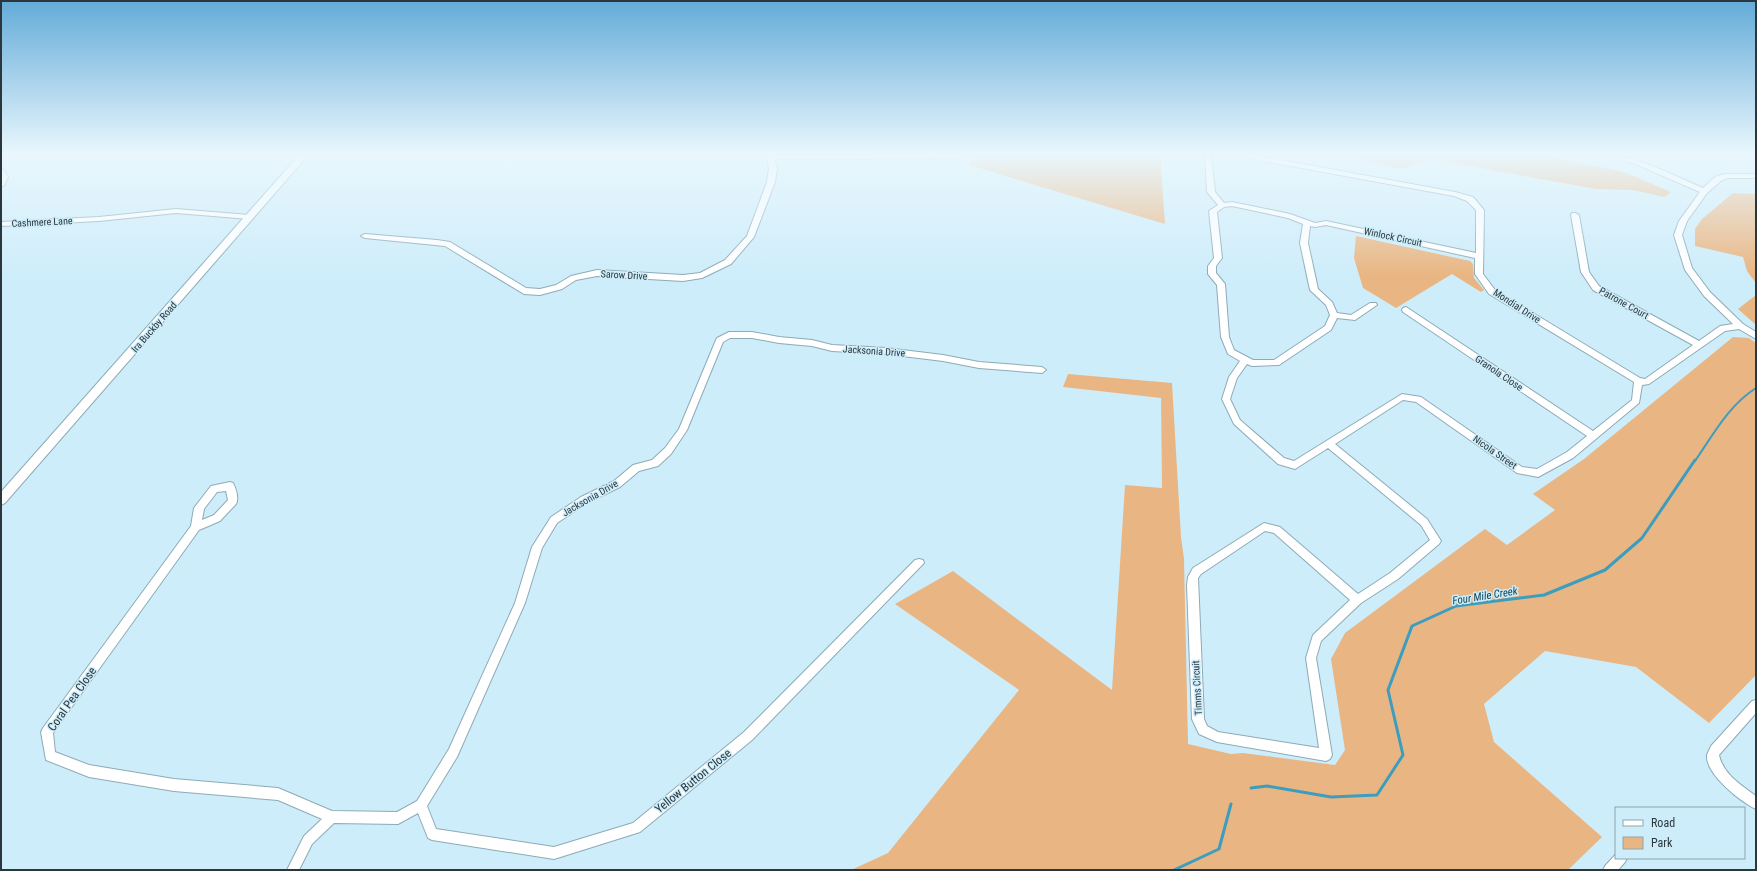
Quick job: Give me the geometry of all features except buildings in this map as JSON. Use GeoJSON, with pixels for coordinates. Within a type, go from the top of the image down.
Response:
{"type":"FeatureCollection","features":[{"type":"Feature","properties":{"kind":"street","name":"Ira Buckby Road"},"geometry":{"type":"LineString","coordinates":[[1,500],[270,194]]}},
{"type":"Feature","properties":{"kind":"street","name":"Sarow Drive"},"geometry":{"type":"LineString","coordinates":[[365,236],[447,244],[524,291],[540,292],[559,287],[574,278],[597,273],[683,278],[702,275],[728,262],[750,237],[767,194]]}},
{"type":"Feature","properties":{"kind":"street"},"geometry":{"type":"LineString","coordinates":[[1212,194],[1222,205],[1213,211],[1218,258],[1212,266],[1212,274],[1221,284],[1225,337],[1232,352],[1252,363],[1276,363],[1328,328],[1334,315],[1329,304],[1314,290],[1304,243],[1307,223]]}},
{"type":"Feature","properties":{"kind":"street","name":"Mondial Drive"},"geometry":{"type":"LineString","coordinates":[[1453,194],[1470,199],[1480,210],[1479,274],[1492,292],[1638,381]]}},
{"type":"Feature","properties":{"kind":"street"},"geometry":{"type":"LineString","coordinates":[[1702,194],[1683,222],[1678,235],[1688,268],[1707,294],[1740,326],[1756,336]]}},
{"type":"Feature","properties":{"kind":"street","name":"Winlock Circuit"},"geometry":{"type":"LineString","coordinates":[[1222,205],[1232,204],[1290,216],[1315,225],[1326,223],[1479,256]]}},
{"type":"Feature","properties":{"kind":"street","name":"Cashmere Lane"},"geometry":{"type":"LineString","coordinates":[[1,224],[99,220],[176,211],[250,217]]}},
{"type":"Feature","properties":{"kind":"street","name":"Patrone Court"},"geometry":{"type":"LineString","coordinates":[[1575,215],[1585,272],[1596,288],[1698,344]]}},
{"type":"Feature","properties":{"kind":"street"},"geometry":{"type":"LineString","coordinates":[[1334,315],[1352,318],[1373,305]]}},
{"type":"Feature","properties":{"kind":"street","name":"Granola Close"},"geometry":{"type":"LineString","coordinates":[[1406,310],[1592,435]]}},
{"type":"Feature","properties":{"kind":"street"},"geometry":{"type":"LineString","coordinates":[[1638,381],[1646,382],[1698,344],[1723,328],[1740,326]]}},
{"type":"Feature","properties":{"kind":"street","name":"Jacksonia Drive"},"geometry":{"type":"LineString","coordinates":[[332,817],[398,818],[421,805],[452,753],[520,603],[538,547],[554,520],[584,500],[617,484],[636,468],[656,463],[668,450],[683,430],[720,340],[729,336],[752,336],[812,343],[832,348],[886,351],[943,358],[979,365],[1042,370]]}},
{"type":"Feature","properties":{"kind":"street","name":"Nicola Street"},"geometry":{"type":"LineString","coordinates":[[1246,359],[1233,377],[1226,399],[1237,422],[1281,461],[1295,465],[1402,397],[1418,399],[1520,470],[1538,473],[1570,454],[1636,401],[1638,381]]}},
{"type":"Feature","properties":{"kind":"street","name":"Timms Circuit"},"geometry":{"type":"LineString","coordinates":[[1329,444],[1424,522],[1436,541],[1394,576],[1357,600],[1317,638],[1312,658],[1326,755],[1216,737],[1203,730],[1198,719],[1192,585],[1197,571],[1264,527],[1277,530],[1357,600]]}},
{"type":"Feature","properties":{"kind":"street","name":"Coral Pea Close"},"geometry":{"type":"LineString","coordinates":[[196,527],[47,732],[50,756],[89,771],[174,785],[278,794],[332,817]]}},
{"type":"Feature","properties":{"kind":"street","name":"Yellow Button Close"},"geometry":{"type":"LineString","coordinates":[[421,805],[432,834],[554,853],[636,828],[748,736],[919,563]]}},
{"type":"Feature","properties":{"kind":"street"},"geometry":{"type":"LineString","coordinates":[[1756,705],[1716,750],[1713,756],[1714,764],[1723,776],[1756,803]]}},
{"type":"Feature","properties":{"kind":"street"},"geometry":{"type":"LineString","coordinates":[[293,870],[308,840],[332,817]]}},
{"type":"Feature","properties":{"kind":"street"},"geometry":{"type":"LineString","coordinates":[[1609,870],[1620,859]]}},
{"type":"Feature","properties":{"kind":"green space"},"geometry":{"type":"Polygon","coordinates":[[[1064,194],[1163,194],[1165,224],[1064,194]]]}},
{"type":"Feature","properties":{"kind":"green space"},"geometry":{"type":"Polygon","coordinates":[[[1649,194],[1669,194],[1664,197],[1649,194]]]}},
{"type":"Feature","properties":{"kind":"green space"},"geometry":{"type":"Polygon","coordinates":[[[1732,194],[1756,194],[1756,283],[1747,271],[1743,257],[1695,246],[1695,229],[1702,219],[1732,194]]]}},
{"type":"Feature","properties":{"kind":"green space"},"geometry":{"type":"Polygon","coordinates":[[[1356,236],[1470,261],[1473,264],[1474,278],[1484,290],[1481,292],[1452,274],[1396,308],[1363,288],[1354,258],[1356,236]]]}},
{"type":"Feature","properties":{"kind":"green space"},"geometry":{"type":"Polygon","coordinates":[[[1756,295],[1756,325],[1738,309],[1756,295]]]}},
{"type":"Feature","properties":{"kind":"green space"},"geometry":{"type":"Polygon","coordinates":[[[1733,337],[1749,338],[1756,343],[1756,675],[1709,723],[1636,667],[1545,651],[1484,704],[1494,742],[1602,837],[1568,870],[851,870],[888,853],[1019,690],[895,604],[953,571],[1112,690],[1125,485],[1162,488],[1161,398],[1063,387],[1068,374],[1172,383],[1181,537],[1184,559],[1188,744],[1231,754],[1243,753],[1335,765],[1345,750],[1331,659],[1345,633],[1485,529],[1507,545],[1555,510],[1533,494],[1584,459],[1733,337]]]}},
{"type":"Feature","properties":{"kind":"waterway","name":"Four Mile Creek"},"geometry":{"type":"LineString","coordinates":[[1695,461],[1729,412],[1737,403],[1756,388]]}},
{"type":"Feature","properties":{"kind":"waterway","name":"Four Mile Creek"},"geometry":{"type":"LineString","coordinates":[[1251,788],[1267,786],[1331,797],[1377,795],[1403,755],[1388,690],[1412,626],[1456,606],[1544,595],[1605,570],[1642,538],[1695,460]]}},
{"type":"Feature","properties":{"kind":"waterway","name":"Four Mile Creek"},"geometry":{"type":"LineString","coordinates":[[1174,870],[1219,849],[1231,804]]}}]}
